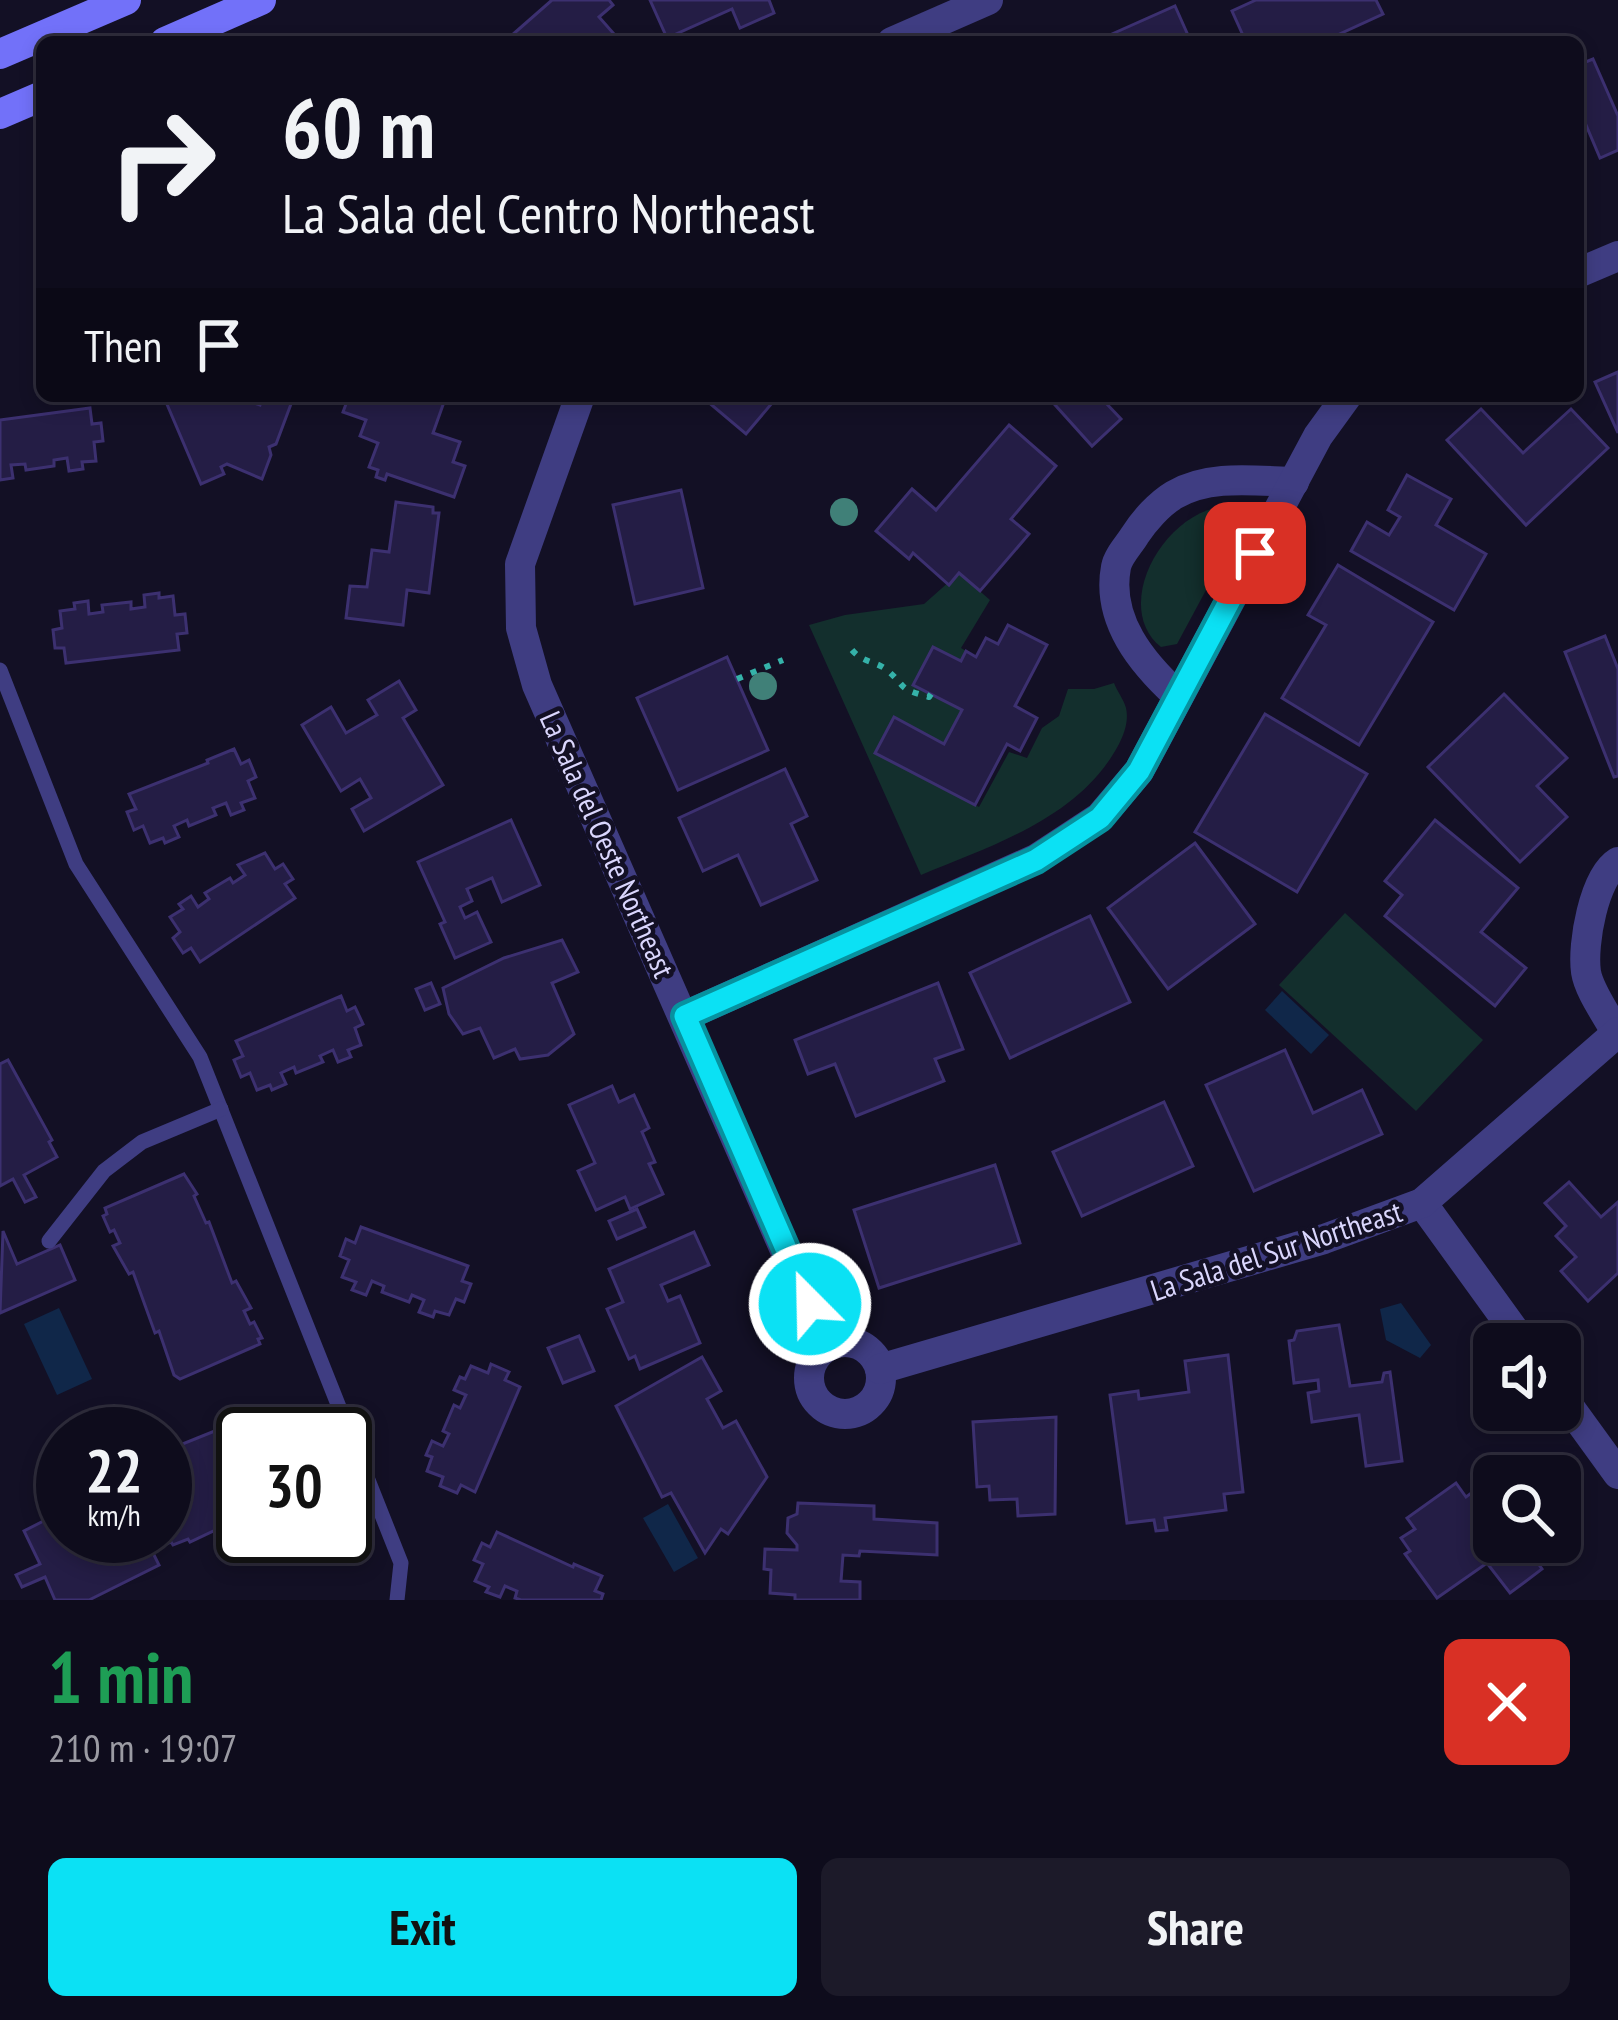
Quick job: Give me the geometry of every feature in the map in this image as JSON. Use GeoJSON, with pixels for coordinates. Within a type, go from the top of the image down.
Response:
{"type":"FeatureCollection","features":[{"type":"Feature","properties":{"kind":"street"},"geometry":{"type":"LineString","coordinates":[[42,36],[126,0]]}},
{"type":"Feature","properties":{"kind":"street"},"geometry":{"type":"LineString","coordinates":[[179,36],[261,0]]}},
{"type":"Feature","properties":{"kind":"street"},"geometry":{"type":"LineString","coordinates":[[906,36],[988,0]]}},
{"type":"Feature","properties":{"kind":"street"},"geometry":{"type":"LineString","coordinates":[[0,54],[36,39]]}},
{"type":"Feature","properties":{"kind":"street"},"geometry":{"type":"LineString","coordinates":[[0,114],[36,99]]}},
{"type":"Feature","properties":{"kind":"street"},"geometry":{"type":"LineString","coordinates":[[1584,270],[1618,256]]}},
{"type":"Feature","properties":{"kind":"street","name":"La Sala del Oeste Northeast"},"geometry":{"type":"LineString","coordinates":[[578,402],[520,564],[521,628],[537,686],[827,1346]]}},
{"type":"Feature","properties":{"kind":"street"},"geometry":{"type":"LineString","coordinates":[[685,1016],[1036,860],[1100,818],[1139,771],[1318,436],[1343,402]]}},
{"type":"Feature","properties":{"kind":"street"},"geometry":{"type":"LineString","coordinates":[[1178,696],[1149,670],[1125,633],[1115,602],[1116,564],[1142,524],[1175,494],[1225,480],[1294,482]]}},
{"type":"Feature","properties":{"kind":"street"},"geometry":{"type":"LineString","coordinates":[[1617,1033],[1586,973],[1590,914],[1608,868],[1618,862]]}},
{"type":"Feature","properties":{"kind":"street","name":"La Sala del Sur Northeast"},"geometry":{"type":"LineString","coordinates":[[880,1369],[1324,1239],[1422,1203],[1617,1033]]}},
{"type":"Feature","properties":{"kind":"street"},"geometry":{"type":"LineString","coordinates":[[1422,1203],[1509,1323]]}},
{"type":"Feature","properties":{"kind":"street"},"geometry":{"type":"LineString","coordinates":[[850,1342],[872,1353],[880,1369],[880,1388],[866,1408],[842,1414],[819,1404],[808,1383],[812,1361],[827,1346],[850,1342]]}},
{"type":"Feature","properties":{"kind":"street"},"geometry":{"type":"LineString","coordinates":[[1581,1423],[1618,1474]]}},
{"type":"Feature","properties":{"kind":"lane"},"geometry":{"type":"LineString","coordinates":[[0,670],[76,864],[200,1057],[401,1563],[398,1600]]}},
{"type":"Feature","properties":{"kind":"lane"},"geometry":{"type":"LineString","coordinates":[[50,1240],[104,1171],[142,1142],[221,1109]]}},
{"type":"Feature","properties":{"kind":"path"},"geometry":{"type":"LineString","coordinates":[[852,650],[868,663],[885,668],[904,691],[931,694]]}},
{"type":"Feature","properties":{"kind":"path"},"geometry":{"type":"LineString","coordinates":[[737,679],[783,660]]}},
{"type":"Feature","properties":{"kind":"green space"},"geometry":{"type":"Polygon","coordinates":[[[1229,506],[1241,516],[1241,525],[1177,644],[1161,647],[1147,629],[1141,608],[1152,562],[1184,523],[1229,506]]]}},
{"type":"Feature","properties":{"kind":"green space"},"geometry":{"type":"Polygon","coordinates":[[[959,573],[990,600],[961,648],[966,651],[961,661],[933,647],[914,684],[962,710],[944,744],[894,717],[875,752],[979,807],[1009,752],[1027,758],[1042,728],[1059,716],[1068,689],[1114,683],[1126,708],[1126,722],[1102,770],[1058,810],[1005,840],[921,875],[809,625],[924,604],[959,573]]]}},
{"type":"Feature","properties":{"kind":"green space"},"geometry":{"type":"Polygon","coordinates":[[[1345,913],[1483,1040],[1416,1111],[1279,985],[1345,913]]]}},
{"type":"Feature","properties":{"kind":"water"},"geometry":{"type":"Polygon","coordinates":[[[1282,991],[1329,1035],[1311,1054],[1265,1010],[1282,991]]]}},
{"type":"Feature","properties":{"kind":"water"},"geometry":{"type":"Polygon","coordinates":[[[1401,1303],[1431,1345],[1420,1358],[1386,1340],[1380,1309],[1401,1303]]]}},
{"type":"Feature","properties":{"kind":"water"},"geometry":{"type":"Polygon","coordinates":[[[59,1308],[92,1379],[57,1395],[24,1324],[59,1308]]]}},
{"type":"Feature","properties":{"kind":"water"},"geometry":{"type":"Polygon","coordinates":[[[668,1504],[698,1558],[674,1572],[643,1518],[668,1504]]]}},
{"type":"Feature","properties":{"kind":"building"},"geometry":{"type":"Polygon","coordinates":[[[552,0],[609,0],[613,5],[599,17],[616,36],[511,36],[552,0]]]}},
{"type":"Feature","properties":{"kind":"building"},"geometry":{"type":"Polygon","coordinates":[[[650,0],[769,0],[774,13],[740,28],[732,9],[666,36],[650,0]]]}},
{"type":"Feature","properties":{"kind":"building"},"geometry":{"type":"Polygon","coordinates":[[[1256,0],[1376,0],[1383,14],[1335,36],[1243,36],[1232,11],[1256,0]]]}},
{"type":"Feature","properties":{"kind":"building"},"geometry":{"type":"Polygon","coordinates":[[[1175,6],[1188,36],[1108,36],[1175,6]]]}},
{"type":"Feature","properties":{"kind":"building"},"geometry":{"type":"Polygon","coordinates":[[[1593,59],[1618,116],[1618,150],[1600,158],[1584,120],[1584,63],[1593,59]]]}},
{"type":"Feature","properties":{"kind":"building"},"geometry":{"type":"Polygon","coordinates":[[[1618,372],[1618,433],[1595,382],[1618,372]]]}},
{"type":"Feature","properties":{"kind":"building"},"geometry":{"type":"Polygon","coordinates":[[[166,402],[292,402],[276,444],[269,447],[271,455],[262,479],[227,464],[221,467],[224,474],[201,484],[166,402]]]}},
{"type":"Feature","properties":{"kind":"building"},"geometry":{"type":"Polygon","coordinates":[[[347,402],[444,402],[433,433],[460,442],[453,462],[465,466],[454,497],[387,474],[385,480],[376,477],[378,470],[369,467],[378,443],[360,436],[366,420],[343,412],[347,402]]]}},
{"type":"Feature","properties":{"kind":"building"},"geometry":{"type":"Polygon","coordinates":[[[708,402],[773,402],[746,434],[708,402]]]}},
{"type":"Feature","properties":{"kind":"building"},"geometry":{"type":"Polygon","coordinates":[[[1052,402],[1105,402],[1121,419],[1092,446],[1052,402]]]}},
{"type":"Feature","properties":{"kind":"building"},"geometry":{"type":"Polygon","coordinates":[[[90,408],[92,424],[101,423],[103,441],[94,442],[96,461],[82,462],[83,469],[69,471],[67,458],[54,460],[54,466],[26,470],[25,464],[11,465],[13,478],[0,480],[0,420],[90,408]]]}},
{"type":"Feature","properties":{"kind":"building"},"geometry":{"type":"Polygon","coordinates":[[[1481,409],[1523,453],[1571,409],[1608,448],[1526,525],[1447,440],[1481,409]]]}},
{"type":"Feature","properties":{"kind":"building"},"geometry":{"type":"Polygon","coordinates":[[[1009,425],[1056,466],[1011,519],[1029,534],[980,591],[959,573],[949,585],[913,553],[909,559],[876,531],[912,489],[936,510],[1009,425]]]}},
{"type":"Feature","properties":{"kind":"building"},"geometry":{"type":"Polygon","coordinates":[[[1407,475],[1451,499],[1436,525],[1486,554],[1454,610],[1351,551],[1367,522],[1389,535],[1400,517],[1388,510],[1407,475]]]}},
{"type":"Feature","properties":{"kind":"building"},"geometry":{"type":"Polygon","coordinates":[[[681,490],[703,588],[635,604],[613,505],[681,490]]]}},
{"type":"Feature","properties":{"kind":"building"},"geometry":{"type":"Polygon","coordinates":[[[396,502],[433,507],[433,513],[439,513],[429,593],[407,590],[403,625],[346,618],[350,586],[367,587],[372,550],[389,552],[396,502]]]}},
{"type":"Feature","properties":{"kind":"building"},"geometry":{"type":"Polygon","coordinates":[[[1338,565],[1433,622],[1359,745],[1282,698],[1326,625],[1308,615],[1338,565]]]}},
{"type":"Feature","properties":{"kind":"building"},"geometry":{"type":"Polygon","coordinates":[[[159,593],[159,598],[173,596],[175,615],[185,614],[187,633],[177,634],[179,650],[66,663],[64,648],[55,648],[53,630],[62,628],[60,611],[75,609],[74,603],[88,601],[89,614],[103,612],[102,605],[131,602],[131,609],[145,607],[144,595],[159,593]]]}},
{"type":"Feature","properties":{"kind":"building"},"geometry":{"type":"Polygon","coordinates":[[[1008,625],[1047,645],[1015,706],[1037,718],[1020,751],[1007,744],[975,805],[875,753],[894,717],[944,744],[962,710],[913,685],[933,647],[961,661],[966,651],[976,657],[986,638],[998,644],[1008,625]]]}},
{"type":"Feature","properties":{"kind":"building"},"geometry":{"type":"Polygon","coordinates":[[[1605,636],[1618,669],[1618,776],[1614,777],[1565,652],[1605,636]]]}},
{"type":"Feature","properties":{"kind":"building"},"geometry":{"type":"Polygon","coordinates":[[[727,657],[768,750],[678,790],[637,698],[727,657]]]}},
{"type":"Feature","properties":{"kind":"building"},"geometry":{"type":"Polygon","coordinates":[[[399,681],[416,710],[403,718],[443,785],[364,831],[352,809],[371,798],[360,779],[341,791],[302,725],[331,707],[346,733],[377,715],[368,700],[399,681]]]}},
{"type":"Feature","properties":{"kind":"building"},"geometry":{"type":"Polygon","coordinates":[[[1504,694],[1567,758],[1537,786],[1567,817],[1520,862],[1428,767],[1504,694]]]}},
{"type":"Feature","properties":{"kind":"building"},"geometry":{"type":"Polygon","coordinates":[[[1265,714],[1367,774],[1297,892],[1195,832],[1265,714]]]}},
{"type":"Feature","properties":{"kind":"building"},"geometry":{"type":"Polygon","coordinates":[[[234,749],[241,764],[249,760],[256,777],[248,781],[255,798],[241,803],[244,810],[231,815],[226,803],[213,808],[216,815],[189,826],[187,820],[174,826],[179,837],[165,843],[163,838],[150,843],[143,826],[134,830],[127,812],[136,809],[129,794],[234,749]]]}},
{"type":"Feature","properties":{"kind":"building"},"geometry":{"type":"Polygon","coordinates":[[[785,769],[807,816],[791,824],[817,880],[761,905],[738,855],[703,871],[679,818],[785,769]]]}},
{"type":"Feature","properties":{"kind":"building"},"geometry":{"type":"Polygon","coordinates":[[[511,820],[540,885],[502,902],[492,878],[467,889],[472,901],[460,907],[465,918],[477,912],[491,942],[455,958],[440,924],[445,922],[418,862],[511,820]]]}},
{"type":"Feature","properties":{"kind":"building"},"geometry":{"type":"Polygon","coordinates":[[[1435,820],[1518,888],[1481,932],[1526,968],[1495,1006],[1385,916],[1402,895],[1385,881],[1435,820]]]}},
{"type":"Feature","properties":{"kind":"building"},"geometry":{"type":"Polygon","coordinates":[[[1195,843],[1255,924],[1168,989],[1108,908],[1195,843]]]}},
{"type":"Feature","properties":{"kind":"building"},"geometry":{"type":"Polygon","coordinates":[[[265,853],[275,869],[283,864],[293,879],[285,884],[295,898],[200,962],[191,948],[183,953],[173,938],[180,932],[170,917],[183,909],[179,904],[191,896],[198,907],[209,899],[205,893],[245,875],[238,865],[265,853]]]}},
{"type":"Feature","properties":{"kind":"building"},"geometry":{"type":"Polygon","coordinates":[[[1090,916],[1130,1002],[1010,1058],[970,973],[1090,916]]]}},
{"type":"Feature","properties":{"kind":"building"},"geometry":{"type":"Polygon","coordinates":[[[562,940],[578,972],[552,983],[574,1034],[548,1055],[520,1059],[515,1049],[494,1058],[480,1028],[463,1034],[449,1014],[443,988],[504,958],[562,940]]]}},
{"type":"Feature","properties":{"kind":"building"},"geometry":{"type":"Polygon","coordinates":[[[431,983],[440,1004],[425,1010],[416,989],[431,983]]]}},
{"type":"Feature","properties":{"kind":"building"},"geometry":{"type":"Polygon","coordinates":[[[938,983],[963,1049],[935,1059],[944,1081],[856,1116],[835,1064],[808,1074],[795,1040],[938,983]]]}},
{"type":"Feature","properties":{"kind":"building"},"geometry":{"type":"Polygon","coordinates":[[[341,996],[347,1011],[355,1007],[363,1024],[355,1028],[361,1045],[348,1050],[351,1057],[338,1062],[333,1050],[320,1056],[323,1062],[296,1073],[294,1067],[281,1073],[286,1084],[272,1090],[270,1085],[257,1090],[250,1073],[241,1077],[234,1060],[243,1056],[236,1041],[341,996]]]}},
{"type":"Feature","properties":{"kind":"building"},"geometry":{"type":"Polygon","coordinates":[[[1285,1050],[1313,1113],[1362,1090],[1382,1134],[1254,1191],[1206,1085],[1285,1050]]]}},
{"type":"Feature","properties":{"kind":"building"},"geometry":{"type":"Polygon","coordinates":[[[8,1060],[57,1157],[24,1175],[36,1197],[25,1202],[13,1179],[0,1186],[0,1064],[8,1060]]]}},
{"type":"Feature","properties":{"kind":"building"},"geometry":{"type":"Polygon","coordinates":[[[612,1086],[619,1102],[634,1095],[649,1128],[642,1132],[655,1162],[649,1164],[663,1194],[630,1209],[625,1197],[596,1210],[578,1171],[595,1163],[569,1105],[612,1086]]]}},
{"type":"Feature","properties":{"kind":"building"},"geometry":{"type":"Polygon","coordinates":[[[1164,1102],[1193,1166],[1082,1216],[1053,1152],[1164,1102]]]}},
{"type":"Feature","properties":{"kind":"building"},"geometry":{"type":"Polygon","coordinates":[[[995,1165],[1020,1243],[879,1288],[854,1210],[995,1165]]]}},
{"type":"Feature","properties":{"kind":"building"},"geometry":{"type":"Polygon","coordinates":[[[184,1174],[197,1194],[232,1283],[236,1281],[251,1308],[244,1311],[250,1324],[254,1322],[262,1338],[260,1344],[180,1379],[174,1375],[159,1331],[155,1333],[133,1272],[129,1274],[113,1246],[120,1243],[114,1230],[110,1232],[103,1216],[105,1208],[184,1174]]]}},
{"type":"Feature","properties":{"kind":"building"},"geometry":{"type":"Polygon","coordinates":[[[1569,1182],[1601,1217],[1618,1202],[1618,1273],[1588,1301],[1561,1271],[1576,1257],[1556,1236],[1566,1226],[1545,1203],[1569,1182]]]}},
{"type":"Feature","properties":{"kind":"building"},"geometry":{"type":"Polygon","coordinates":[[[637,1209],[645,1227],[617,1239],[609,1221],[637,1209]]]}},
{"type":"Feature","properties":{"kind":"building"},"geometry":{"type":"Polygon","coordinates":[[[361,1227],[468,1266],[462,1281],[471,1284],[464,1302],[456,1299],[449,1315],[435,1311],[433,1317],[419,1312],[424,1300],[412,1295],[409,1302],[382,1292],[384,1286],[372,1281],[366,1295],[352,1290],[356,1282],[342,1277],[349,1260],[340,1256],[346,1239],[355,1243],[361,1227]]]}},
{"type":"Feature","properties":{"kind":"building"},"geometry":{"type":"Polygon","coordinates":[[[3,1231],[17,1264],[60,1245],[75,1280],[0,1313],[3,1231]]]}},
{"type":"Feature","properties":{"kind":"building"},"geometry":{"type":"Polygon","coordinates":[[[694,1232],[709,1265],[661,1285],[668,1301],[680,1296],[700,1343],[640,1369],[635,1356],[629,1359],[607,1309],[623,1302],[609,1269],[694,1232]]]}},
{"type":"Feature","properties":{"kind":"building"},"geometry":{"type":"Polygon","coordinates":[[[1339,1325],[1350,1386],[1382,1382],[1384,1373],[1390,1372],[1402,1461],[1366,1466],[1359,1415],[1312,1422],[1308,1393],[1319,1391],[1318,1380],[1294,1383],[1289,1341],[1297,1331],[1339,1325]]]}},
{"type":"Feature","properties":{"kind":"building"},"geometry":{"type":"Polygon","coordinates":[[[579,1336],[594,1371],[563,1383],[548,1348],[579,1336]]]}},
{"type":"Feature","properties":{"kind":"building"},"geometry":{"type":"Polygon","coordinates":[[[1228,1355],[1243,1492],[1224,1494],[1226,1510],[1165,1518],[1167,1530],[1156,1531],[1154,1520],[1127,1523],[1110,1395],[1138,1391],[1139,1399],[1189,1392],[1185,1361],[1228,1355]]]}},
{"type":"Feature","properties":{"kind":"building"},"geometry":{"type":"Polygon","coordinates":[[[702,1357],[721,1391],[707,1399],[723,1428],[736,1421],[767,1477],[728,1534],[721,1529],[705,1553],[671,1493],[662,1497],[616,1406],[702,1357]]]}},
{"type":"Feature","properties":{"kind":"building"},"geometry":{"type":"Polygon","coordinates":[[[491,1364],[509,1372],[505,1380],[520,1387],[475,1492],[461,1485],[457,1493],[440,1486],[443,1477],[427,1471],[432,1457],[426,1455],[432,1441],[443,1446],[449,1434],[443,1431],[454,1405],[460,1408],[466,1395],[454,1390],[460,1377],[465,1379],[471,1366],[488,1373],[491,1364]]]}},
{"type":"Feature","properties":{"kind":"building"},"geometry":{"type":"Polygon","coordinates":[[[1056,1417],[1055,1514],[1018,1516],[1017,1499],[990,1500],[989,1486],[977,1487],[973,1422],[1056,1417]]]}},
{"type":"Feature","properties":{"kind":"building"},"geometry":{"type":"Polygon","coordinates":[[[216,1430],[216,1530],[192,1541],[192,1440],[216,1430]]]}},
{"type":"Feature","properties":{"kind":"building"},"geometry":{"type":"Polygon","coordinates":[[[1456,1483],[1466,1497],[1473,1492],[1473,1563],[1487,1563],[1437,1598],[1405,1554],[1410,1551],[1401,1538],[1415,1529],[1407,1518],[1456,1483]]]}},
{"type":"Feature","properties":{"kind":"building"},"geometry":{"type":"Polygon","coordinates":[[[798,1503],[874,1506],[874,1519],[937,1523],[937,1555],[860,1551],[859,1556],[843,1555],[841,1581],[860,1582],[860,1600],[795,1600],[795,1595],[770,1593],[765,1549],[797,1550],[787,1533],[788,1518],[797,1514],[798,1503]]]}},
{"type":"Feature","properties":{"kind":"building"},"geometry":{"type":"Polygon","coordinates":[[[36,1525],[36,1556],[24,1531],[36,1525]]]}},
{"type":"Feature","properties":{"kind":"building"},"geometry":{"type":"Polygon","coordinates":[[[497,1532],[602,1576],[595,1591],[603,1594],[601,1600],[521,1600],[515,1598],[517,1591],[505,1586],[500,1597],[486,1592],[489,1587],[475,1581],[483,1564],[474,1560],[482,1543],[490,1547],[497,1532]]]}},
{"type":"Feature","properties":{"kind":"building"},"geometry":{"type":"Polygon","coordinates":[[[1487,1563],[1538,1563],[1542,1569],[1510,1593],[1487,1563]]]}},
{"type":"Feature","properties":{"kind":"building"},"geometry":{"type":"Polygon","coordinates":[[[40,1564],[159,1565],[89,1600],[55,1600],[45,1577],[22,1587],[16,1575],[40,1564]]]}},
{"type":"Feature","properties":{"kind":"route"},"geometry":{"type":"LineString","coordinates":[[810,1304],[685,1016],[1036,860],[1100,818],[1139,771],[1255,553]]}}]}
